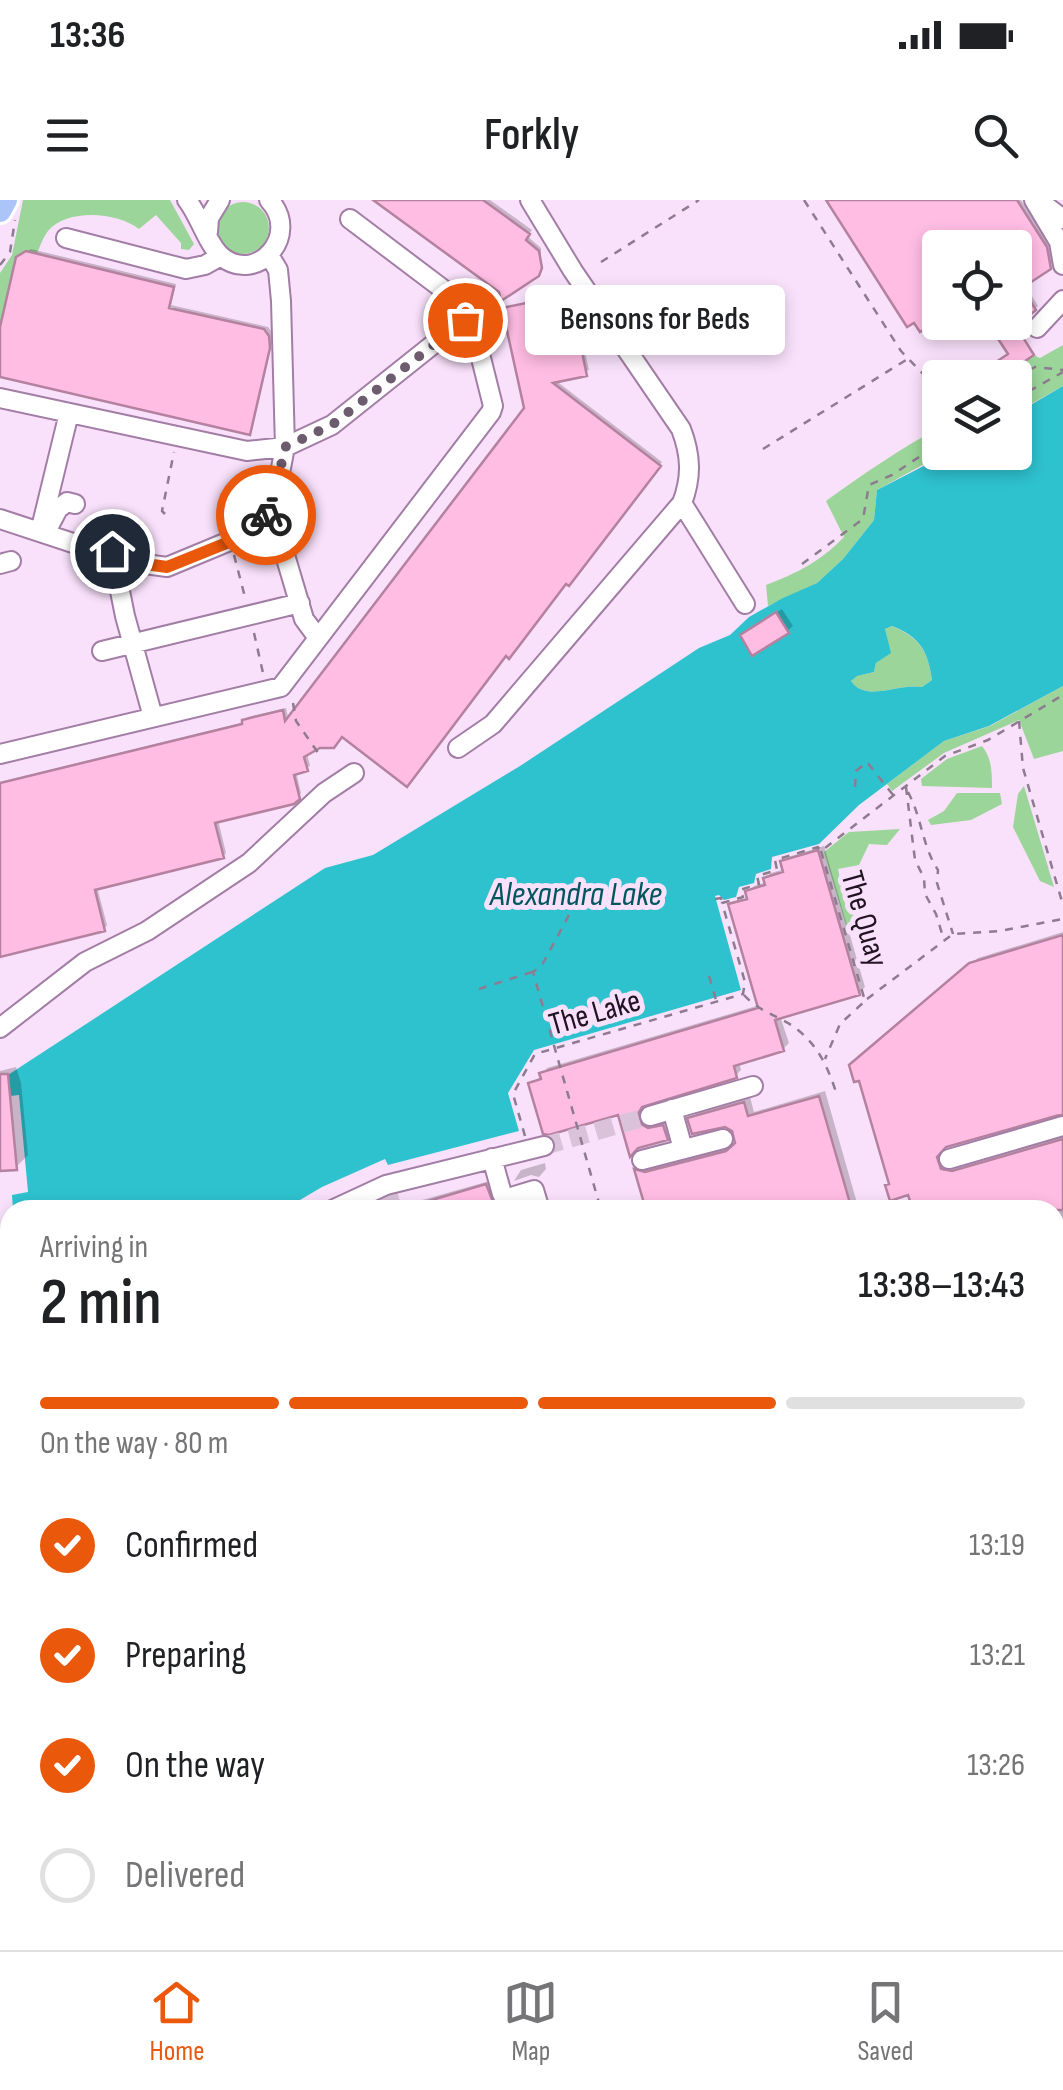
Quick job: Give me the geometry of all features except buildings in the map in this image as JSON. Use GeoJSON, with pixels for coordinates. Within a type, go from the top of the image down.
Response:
{"type":"FeatureCollection","features":[{"type":"Feature","properties":{"kind":"street"},"geometry":{"type":"LineString","coordinates":[[187,200],[221,256],[245,264],[269,255],[280,239],[280,216],[269,200]]}},
{"type":"Feature","properties":{"kind":"street"},"geometry":{"type":"LineString","coordinates":[[208,232],[209,218],[220,200]]}},
{"type":"Feature","properties":{"kind":"street"},"geometry":{"type":"LineString","coordinates":[[458,748],[492,724],[682,503],[690,470],[681,429],[530,200]]}},
{"type":"Feature","properties":{"kind":"street"},"geometry":{"type":"LineString","coordinates":[[1036,200],[1063,220]]}},
{"type":"Feature","properties":{"kind":"street"},"geometry":{"type":"LineString","coordinates":[[1036,200],[1060,242],[1063,265]]}},
{"type":"Feature","properties":{"kind":"street"},"geometry":{"type":"LineString","coordinates":[[0,754],[281,687],[491,412],[493,406],[477,342],[448,294],[350,219]]}},
{"type":"Feature","properties":{"kind":"street"},"geometry":{"type":"LineString","coordinates":[[66,238],[186,269],[205,266],[221,256]]}},
{"type":"Feature","properties":{"kind":"street"},"geometry":{"type":"LineString","coordinates":[[118,587],[131,578],[249,534],[274,499],[285,447],[280,286],[278,270],[269,255]]}},
{"type":"Feature","properties":{"kind":"street"},"geometry":{"type":"LineString","coordinates":[[1037,328],[1063,300]]}},
{"type":"Feature","properties":{"kind":"street"},"geometry":{"type":"LineString","coordinates":[[0,398],[247,450],[285,447],[332,425],[465,320]]}},
{"type":"Feature","properties":{"kind":"street"},"geometry":{"type":"LineString","coordinates":[[40,532],[69,413]]}},
{"type":"Feature","properties":{"kind":"street"},"geometry":{"type":"LineString","coordinates":[[40,532],[53,524],[58,509],[67,502],[76,504]]}},
{"type":"Feature","properties":{"kind":"street"},"geometry":{"type":"LineString","coordinates":[[682,503],[745,604]]}},
{"type":"Feature","properties":{"kind":"street"},"geometry":{"type":"LineString","coordinates":[[0,519],[80,545],[112,551],[131,562],[167,567]]}},
{"type":"Feature","properties":{"kind":"street"},"geometry":{"type":"LineString","coordinates":[[260,523],[282,545],[304,619],[318,638]]}},
{"type":"Feature","properties":{"kind":"street"},"geometry":{"type":"LineString","coordinates":[[112,551],[152,716]]}},
{"type":"Feature","properties":{"kind":"street"},"geometry":{"type":"LineString","coordinates":[[102,651],[300,603]]}},
{"type":"Feature","properties":{"kind":"street"},"geometry":{"type":"LineString","coordinates":[[1,1027],[86,962],[147,931],[249,863],[324,793],[354,773]]}},
{"type":"Feature","properties":{"kind":"street"},"geometry":{"type":"LineString","coordinates":[[650,1116],[753,1086]]}},
{"type":"Feature","properties":{"kind":"street"},"geometry":{"type":"LineString","coordinates":[[672,1109],[683,1149]]}},
{"type":"Feature","properties":{"kind":"street"},"geometry":{"type":"LineString","coordinates":[[949,1159],[1063,1126]]}},
{"type":"Feature","properties":{"kind":"street"},"geometry":{"type":"LineString","coordinates":[[642,1160],[723,1138]]}},
{"type":"Feature","properties":{"kind":"street"},"geometry":{"type":"LineString","coordinates":[[354,1200],[386,1185],[544,1146]]}},
{"type":"Feature","properties":{"kind":"street"},"geometry":{"type":"LineString","coordinates":[[492,1158],[506,1196],[534,1190],[537,1200]]}},
{"type":"Feature","properties":{"kind":"path"},"geometry":{"type":"LineString","coordinates":[[602,262],[698,200]]}},
{"type":"Feature","properties":{"kind":"path"},"geometry":{"type":"LineString","coordinates":[[804,200],[908,358],[922,373]]}},
{"type":"Feature","properties":{"kind":"path"},"geometry":{"type":"LineString","coordinates":[[0,265],[10,252],[8,206]]}},
{"type":"Feature","properties":{"kind":"path"},"geometry":{"type":"LineString","coordinates":[[763,449],[908,358]]}},
{"type":"Feature","properties":{"kind":"path"},"geometry":{"type":"LineString","coordinates":[[1032,369],[1063,371]]}},
{"type":"Feature","properties":{"kind":"path"},"geometry":{"type":"LineString","coordinates":[[1032,389],[1063,371]]}},
{"type":"Feature","properties":{"kind":"path"},"geometry":{"type":"LineString","coordinates":[[166,514],[162,511],[177,436]]}},
{"type":"Feature","properties":{"kind":"path"},"geometry":{"type":"LineString","coordinates":[[802,564],[863,519],[869,485],[922,455]]}},
{"type":"Feature","properties":{"kind":"path"},"geometry":{"type":"LineString","coordinates":[[722,903],[743,897],[740,890],[759,884],[757,876],[778,870],[774,860],[818,847],[821,850],[945,756],[988,740],[1063,695]]}},
{"type":"Feature","properties":{"kind":"path"},"geometry":{"type":"LineString","coordinates":[[293,703],[296,722],[322,757]]}},
{"type":"Feature","properties":{"kind":"path"},"geometry":{"type":"LineString","coordinates":[[1019,719],[1023,768],[1063,904]]}},
{"type":"Feature","properties":{"kind":"path"},"geometry":{"type":"LineString","coordinates":[[855,787],[856,770],[867,762],[893,795]]}},
{"type":"Feature","properties":{"kind":"path"},"geometry":{"type":"LineString","coordinates":[[905,786],[922,819],[926,852],[938,870],[937,883],[953,934]]}},
{"type":"Feature","properties":{"kind":"path"},"geometry":{"type":"LineString","coordinates":[[905,786],[915,860],[944,940]]}},
{"type":"Feature","properties":{"kind":"path","name":"The Quay"},"geometry":{"type":"LineString","coordinates":[[821,850],[865,1000]]}},
{"type":"Feature","properties":{"kind":"path"},"geometry":{"type":"LineString","coordinates":[[715,899],[721,898],[745,982],[743,994],[756,1008],[798,1029],[825,1059],[836,1092]]}},
{"type":"Feature","properties":{"kind":"path"},"geometry":{"type":"LineString","coordinates":[[479,989],[534,972],[542,965],[569,914]]}},
{"type":"Feature","properties":{"kind":"path","name":"The Quay"},"geometry":{"type":"LineString","coordinates":[[825,1059],[840,1024],[865,1000],[953,934],[1063,920]]}},
{"type":"Feature","properties":{"kind":"path"},"geometry":{"type":"LineString","coordinates":[[534,972],[599,1200]]}},
{"type":"Feature","properties":{"kind":"path"},"geometry":{"type":"LineString","coordinates":[[709,976],[716,1002]]}},
{"type":"Feature","properties":{"kind":"path","name":"The Lake"},"geometry":{"type":"LineString","coordinates":[[525,1136],[513,1094],[536,1054],[743,994]]}},
{"type":"Feature","properties":{"kind":"green space"},"geometry":{"type":"Polygon","coordinates":[[[23,200],[170,200],[194,244],[189,250],[181,249],[181,243],[156,215],[139,229],[106,216],[67,219],[48,231],[37,253],[27,251],[15,259],[0,327],[0,273],[12,255],[23,200]]]}},
{"type":"Feature","properties":{"kind":"green space"},"geometry":{"type":"Polygon","coordinates":[[[243,202],[261,210],[269,228],[261,246],[243,254],[225,246],[217,228],[225,210],[243,202]]]}},
{"type":"Feature","properties":{"kind":"green space"},"geometry":{"type":"Polygon","coordinates":[[[1063,345],[1063,386],[1032,403],[1032,360],[1027,360],[1034,355],[1040,358],[1063,345]]]}},
{"type":"Feature","properties":{"kind":"green space"},"geometry":{"type":"Polygon","coordinates":[[[922,438],[922,465],[877,490],[874,520],[843,559],[817,583],[768,606],[766,585],[808,566],[844,537],[826,501],[922,438]]]}},
{"type":"Feature","properties":{"kind":"green space"},"geometry":{"type":"Polygon","coordinates":[[[892,626],[921,647],[932,680],[922,687],[865,691],[851,681],[874,672],[876,663],[890,653],[885,629],[892,626]]]}},
{"type":"Feature","properties":{"kind":"green space"},"geometry":{"type":"Polygon","coordinates":[[[1063,686],[1063,751],[1034,759],[1019,720],[944,753],[892,791],[887,784],[944,741],[990,726],[1063,686]]]}},
{"type":"Feature","properties":{"kind":"green space"},"geometry":{"type":"Polygon","coordinates":[[[982,746],[990,761],[992,788],[922,786],[921,779],[947,759],[982,746]]]}},
{"type":"Feature","properties":{"kind":"green space"},"geometry":{"type":"Polygon","coordinates":[[[1024,786],[1054,887],[1040,881],[1013,827],[1018,794],[1024,786]]]}},
{"type":"Feature","properties":{"kind":"green space"},"geometry":{"type":"Polygon","coordinates":[[[957,793],[1000,793],[1002,804],[971,820],[931,825],[928,820],[944,811],[957,793]]]}},
{"type":"Feature","properties":{"kind":"green space"},"geometry":{"type":"Polygon","coordinates":[[[900,829],[887,845],[869,844],[859,865],[838,869],[846,908],[859,918],[846,925],[824,852],[849,832],[900,829]]]}},
{"type":"Feature","properties":{"kind":"water","name":"Alexandra Lake"},"geometry":{"type":"Polygon","coordinates":[[[1063,386],[1063,686],[989,726],[944,741],[859,805],[819,844],[772,857],[771,869],[756,874],[754,883],[739,887],[736,897],[724,900],[715,896],[741,990],[534,1050],[508,1093],[519,1131],[388,1165],[385,1159],[300,1200],[12,1200],[12,1195],[28,1192],[19,1095],[10,1096],[8,1075],[325,868],[373,855],[520,766],[699,648],[730,635],[749,617],[817,583],[843,559],[874,520],[877,490],[922,467],[922,470],[1032,470],[1032,404],[1063,386]],[[892,626],[885,629],[891,653],[876,663],[874,672],[851,681],[874,692],[922,687],[932,680],[921,646],[892,626]]]}},
{"type":"Feature","properties":{"kind":"tunnel"},"geometry":{"type":"LineString","coordinates":[[544,1146],[650,1116]]}},
{"type":"Feature","properties":{"kind":"tunnel"},"geometry":{"type":"LineString","coordinates":[[386,1185],[390,1200]]}},
{"type":"Feature","properties":{"kind":"way so far"},"geometry":{"type":"LineString","coordinates":[[266,515],[280,480],[285,447],[332,425],[465,320]]}},
{"type":"Feature","properties":{"kind":"place","name":"Bensons for Beds"},"geometry":{"type":"Point","coordinates":[465,320]}},
{"type":"Feature","properties":{"kind":"route"},"geometry":{"type":"LineString","coordinates":[[112,551],[131,562],[167,567],[249,534],[266,515]]}}]}
